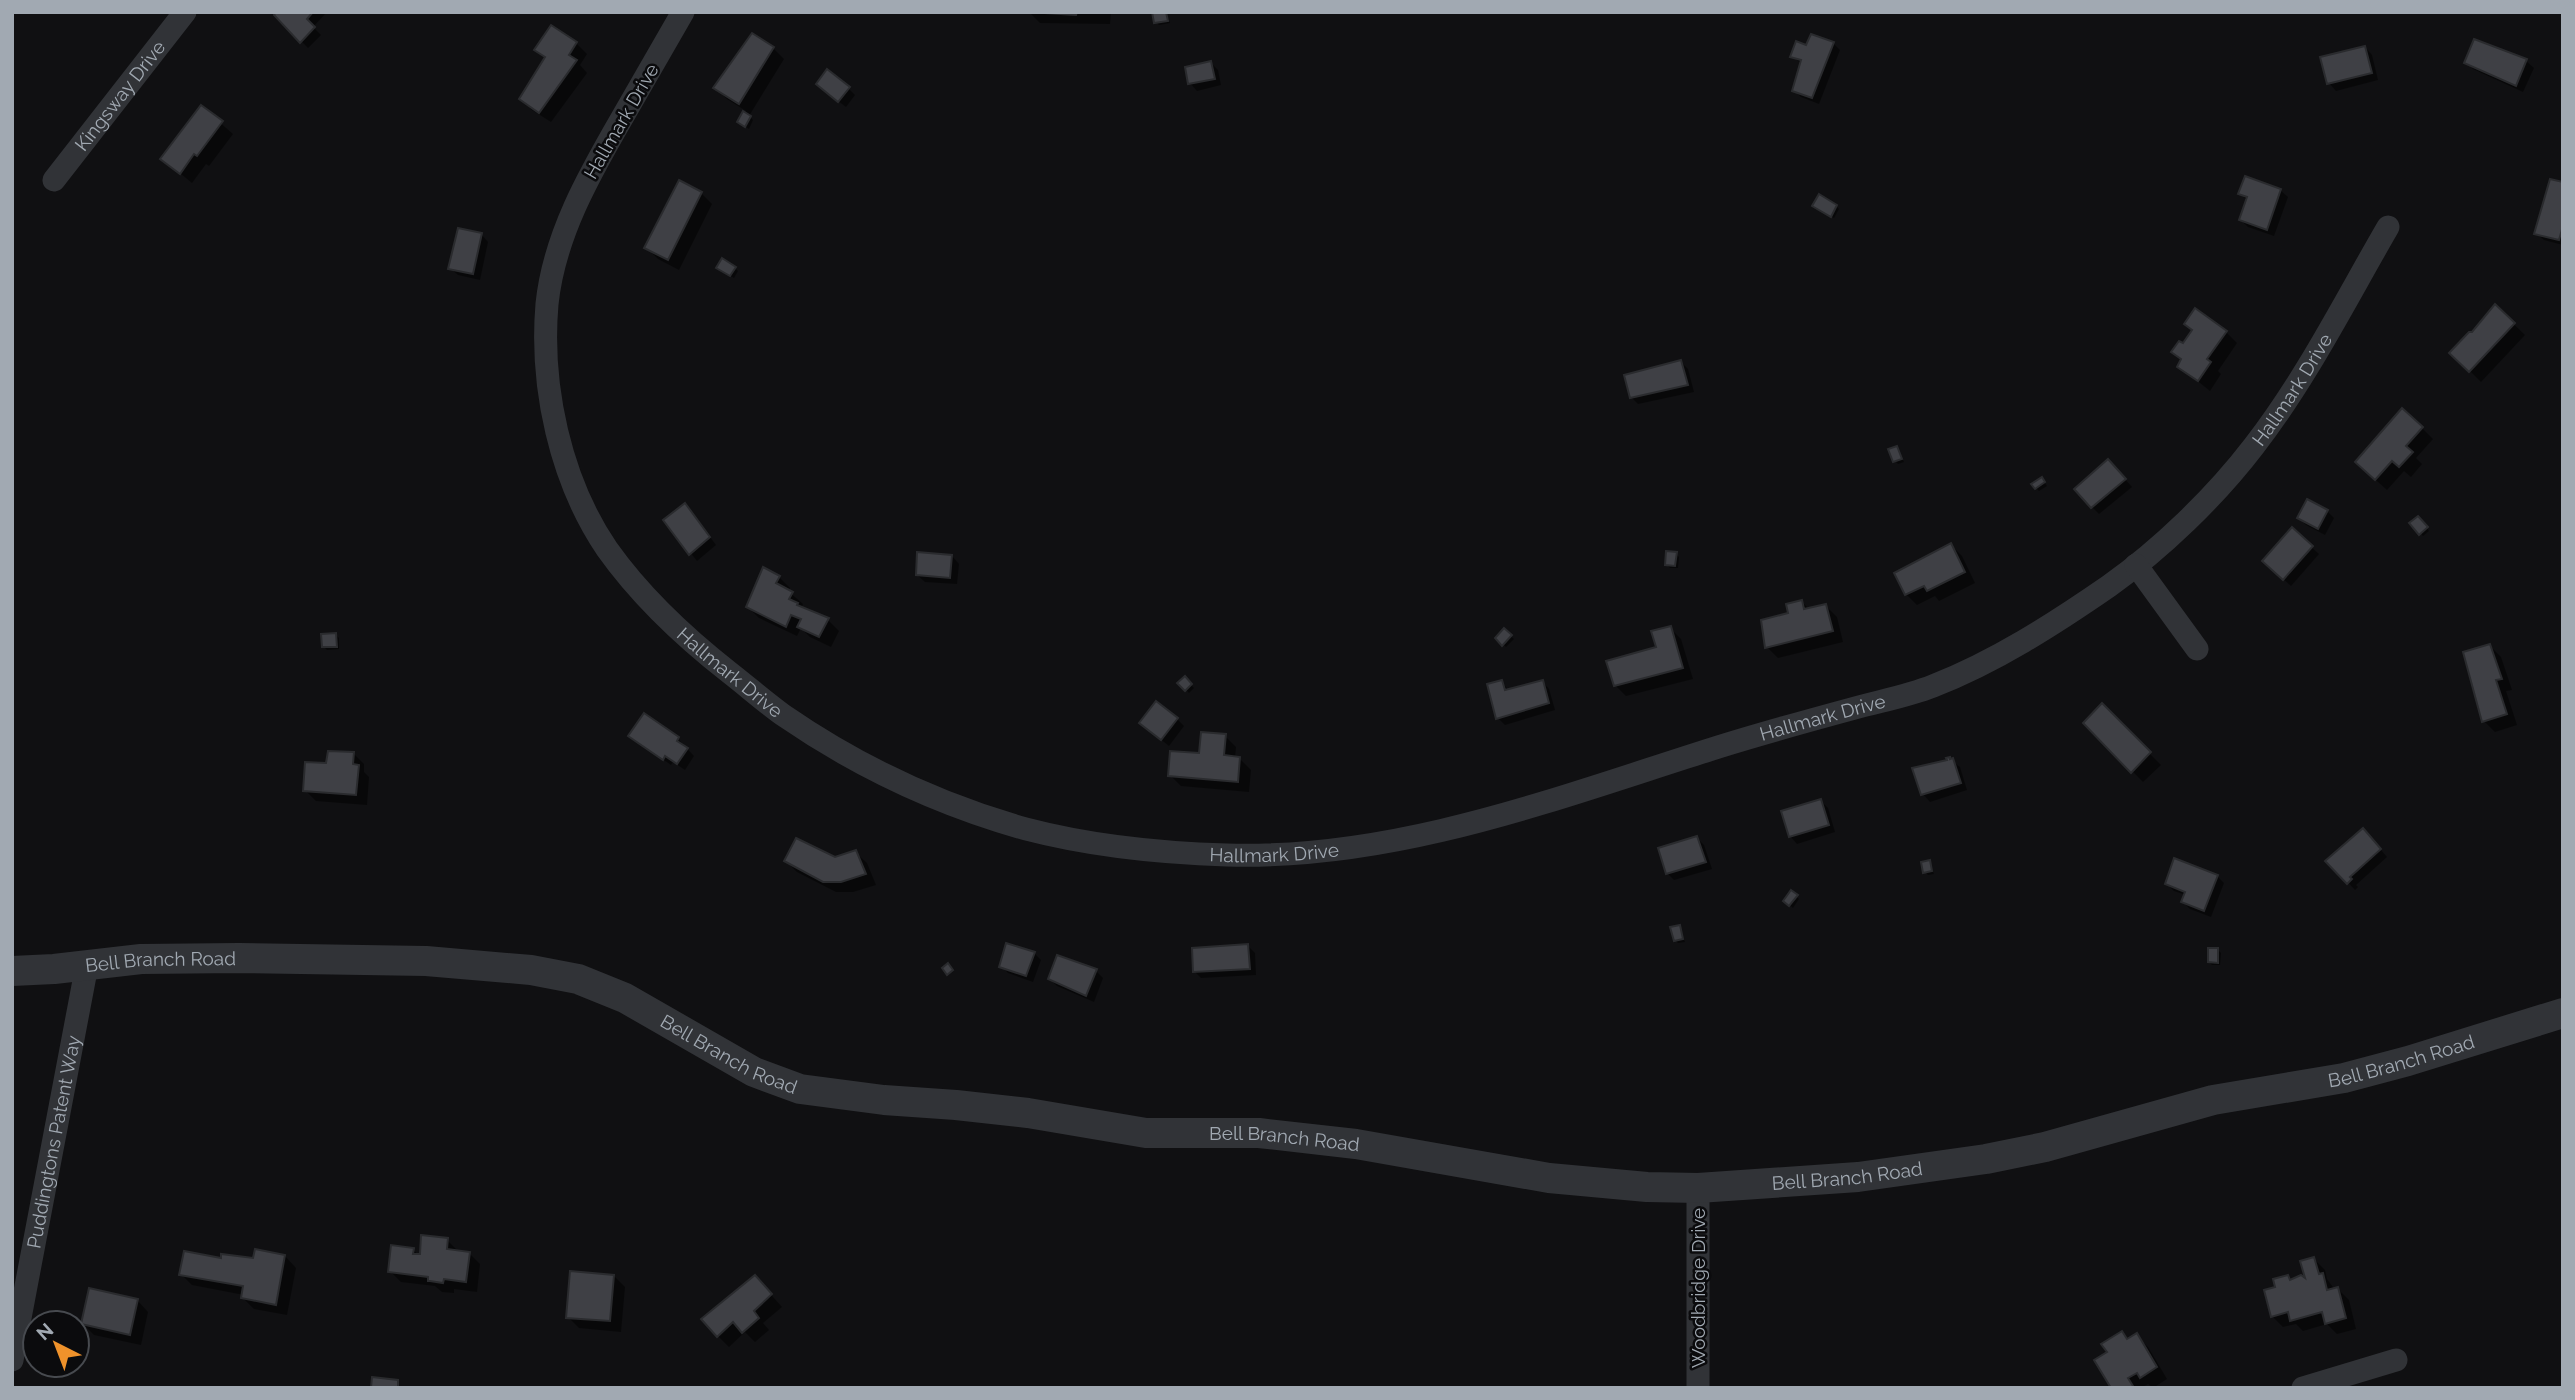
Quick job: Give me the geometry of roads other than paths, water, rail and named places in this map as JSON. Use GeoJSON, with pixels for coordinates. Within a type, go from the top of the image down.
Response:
{"type":"FeatureCollection","features":[{"type":"Feature","properties":{"kind":"street","name":"Kingsway Drive"},"geometry":{"type":"LineString","coordinates":[[54,180],[186,12]]}},
{"type":"Feature","properties":{"kind":"street","name":"Hallmark Drive"},"geometry":{"type":"LineString","coordinates":[[683,12],[581,190],[562,243],[548,296],[546,340],[552,406],[573,483],[588,516],[606,547],[637,587],[673,625],[782,714],[864,764],[917,791],[1028,829],[1109,845],[1234,855],[1320,851],[1397,842],[1511,813],[1760,734],[1931,687],[1996,656],[2109,586],[2136,565],[2216,490],[2253,447],[2286,401],[2388,228]]}},
{"type":"Feature","properties":{"kind":"street"},"geometry":{"type":"LineString","coordinates":[[2136,565],[2197,649]]}},
{"type":"Feature","properties":{"kind":"street","name":"Bell Branch Road"},"geometry":{"type":"LineString","coordinates":[[12,971],[141,959],[239,958],[426,961],[531,970],[578,979],[625,998],[754,1072],[800,1089],[884,1100],[1028,1113],[1146,1133],[1259,1133],[1356,1144],[1549,1178],[1698,1188],[1858,1177],[1986,1159],[2045,1147],[2213,1100],[2344,1077],[2395,1065],[2563,1013]]}},
{"type":"Feature","properties":{"kind":"street","name":"Puddingtons Patent Way"},"geometry":{"type":"LineString","coordinates":[[12,1360],[87,965]]}},
{"type":"Feature","properties":{"kind":"street","name":"Woodbridge Drive"},"geometry":{"type":"LineString","coordinates":[[1698,1188],[1698,1388]]}},
{"type":"Feature","properties":{"kind":"street"},"geometry":{"type":"LineString","coordinates":[[2303,1388],[2396,1360]]}}]}
